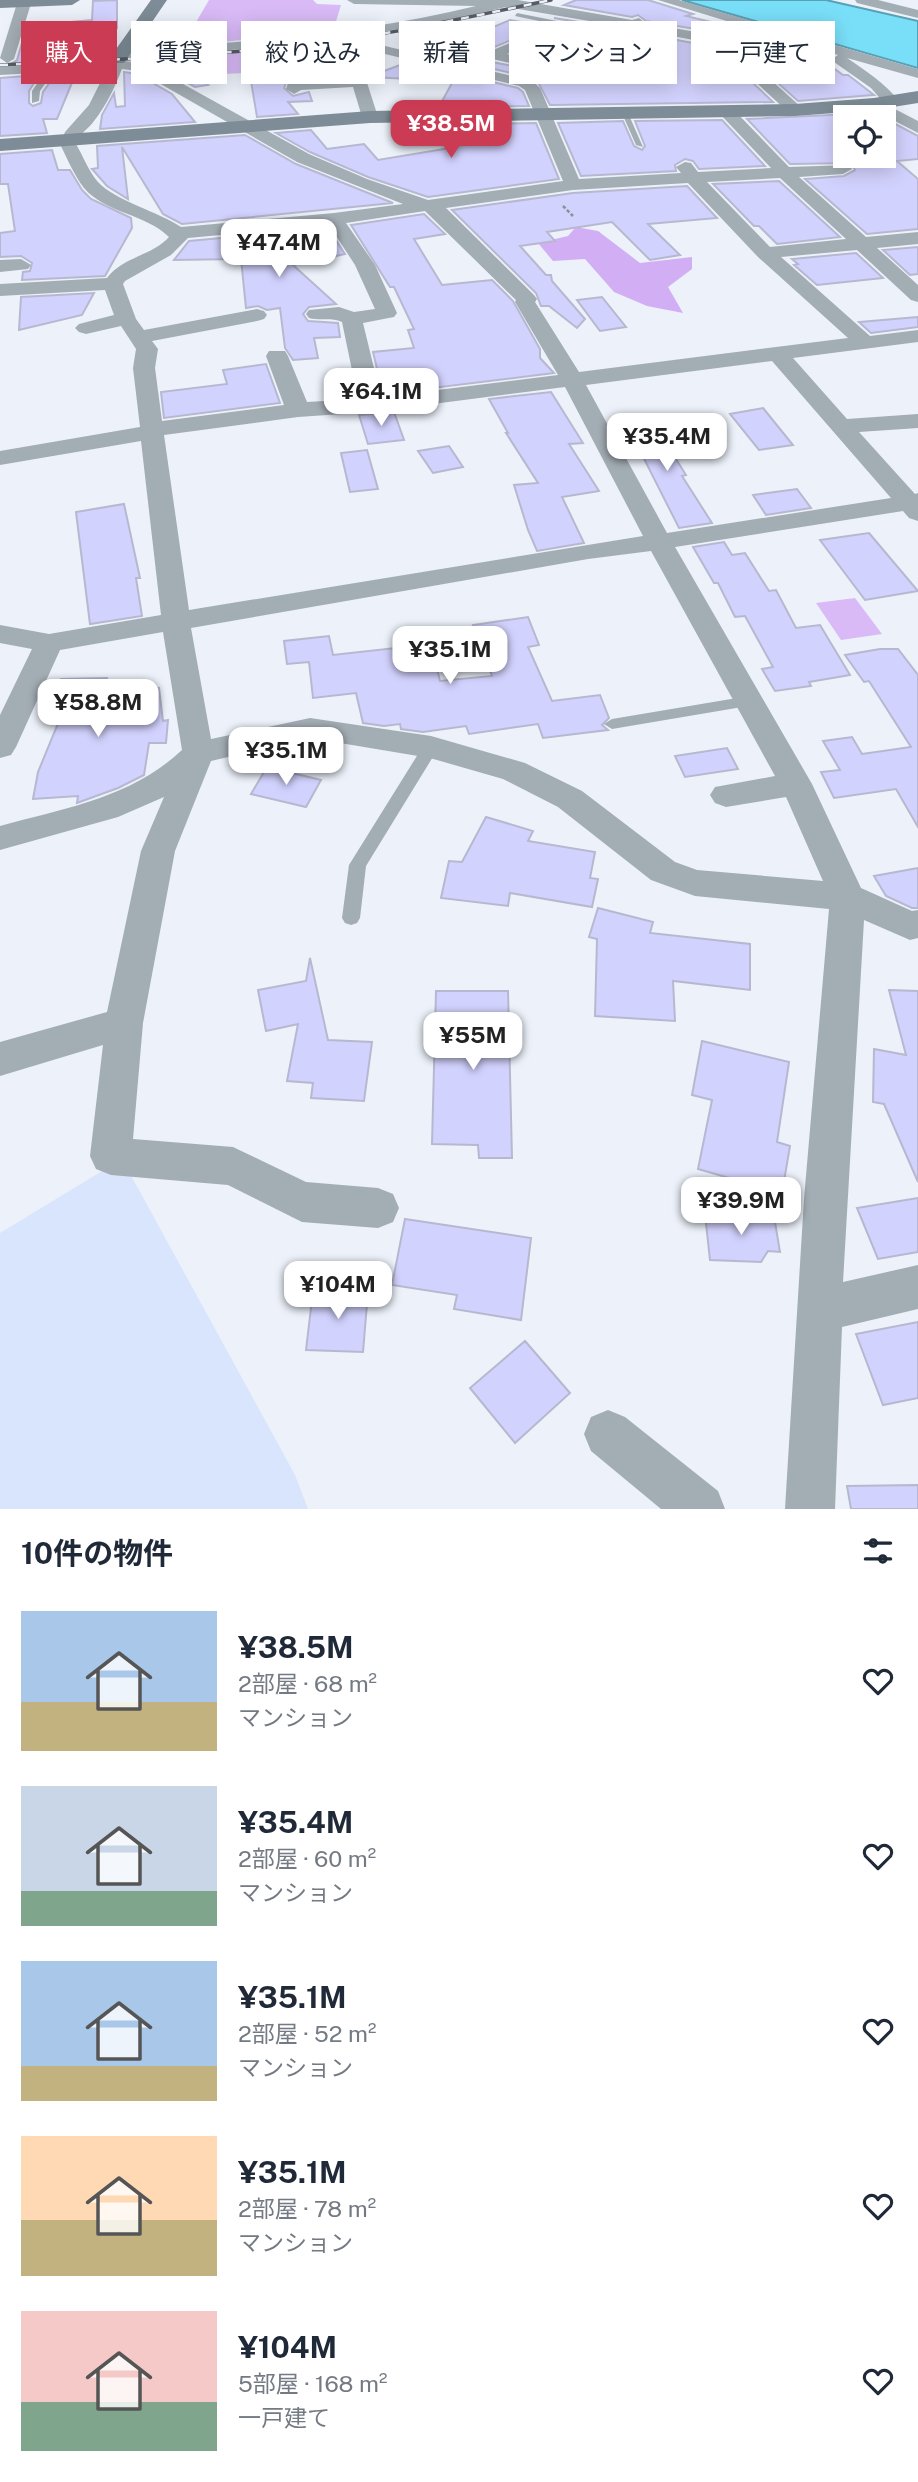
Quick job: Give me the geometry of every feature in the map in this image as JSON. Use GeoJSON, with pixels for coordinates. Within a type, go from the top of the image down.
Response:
{"type":"FeatureCollection","features":[{"type":"Feature","properties":{"kind":"street"},"geometry":{"type":"LineString","coordinates":[[0,3],[72,0]]}},
{"type":"Feature","properties":{"kind":"street"},"geometry":{"type":"LineString","coordinates":[[68,139],[87,120],[119,59],[159,0]]}},
{"type":"Feature","properties":{"kind":"street"},"geometry":{"type":"LineString","coordinates":[[354,0],[542,7],[619,21]]}},
{"type":"Feature","properties":{"kind":"street"},"geometry":{"type":"LineString","coordinates":[[2,63],[24,1]]}},
{"type":"Feature","properties":{"kind":"street"},"geometry":{"type":"LineString","coordinates":[[640,21],[672,2],[740,21]]}},
{"type":"Feature","properties":{"kind":"street"},"geometry":{"type":"LineString","coordinates":[[868,2],[918,3]]}},
{"type":"Feature","properties":{"kind":"street"},"geometry":{"type":"LineString","coordinates":[[868,2],[918,14]]}},
{"type":"Feature","properties":{"kind":"street"},"geometry":{"type":"LineString","coordinates":[[2,63],[119,59],[225,47],[389,26],[500,4]]}},
{"type":"Feature","properties":{"kind":"street"},"geometry":{"type":"LineString","coordinates":[[499,19],[542,7]]}},
{"type":"Feature","properties":{"kind":"street"},"geometry":{"type":"LineString","coordinates":[[677,32],[724,45],[795,110]]}},
{"type":"Feature","properties":{"kind":"street"},"geometry":{"type":"LineString","coordinates":[[509,48],[494,55],[509,59]]}},
{"type":"Feature","properties":{"kind":"street"},"geometry":{"type":"LineString","coordinates":[[835,49],[918,74]]}},
{"type":"Feature","properties":{"kind":"street"},"geometry":{"type":"LineString","coordinates":[[385,50],[509,79]]}},
{"type":"Feature","properties":{"kind":"street"},"geometry":{"type":"LineString","coordinates":[[835,57],[876,85],[883,103],[918,128]]}},
{"type":"Feature","properties":{"kind":"street"},"geometry":{"type":"LineString","coordinates":[[119,59],[142,67],[303,158],[361,183],[436,209],[527,299],[525,302],[571,378],[659,542],[796,784],[848,897],[819,1310],[810,1509]]}},
{"type":"Feature","properties":{"kind":"street"},"geometry":{"type":"LineString","coordinates":[[2,63],[21,65]]}},
{"type":"Feature","properties":{"kind":"street"},"geometry":{"type":"LineString","coordinates":[[294,89],[293,86],[326,84]]}},
{"type":"Feature","properties":{"kind":"street"},"geometry":{"type":"LineString","coordinates":[[361,84],[370,117]]}},
{"type":"Feature","properties":{"kind":"street"},"geometry":{"type":"LineString","coordinates":[[526,84],[532,88],[573,186]]}},
{"type":"Feature","properties":{"kind":"street"},"geometry":{"type":"LineString","coordinates":[[0,145],[370,117],[795,110],[883,103],[918,97]]}},
{"type":"Feature","properties":{"kind":"street"},"geometry":{"type":"LineString","coordinates":[[726,111],[786,174],[918,296]]}},
{"type":"Feature","properties":{"kind":"street"},"geometry":{"type":"LineString","coordinates":[[0,290],[113,284],[120,276],[169,249],[179,238],[177,233],[160,221],[102,194],[91,185],[68,139]]}},
{"type":"Feature","properties":{"kind":"street"},"geometry":{"type":"LineString","coordinates":[[177,233],[334,219],[425,205],[690,173],[786,174],[843,169]]}},
{"type":"Feature","properties":{"kind":"street"},"geometry":{"type":"LineString","coordinates":[[690,173],[765,253],[864,342]]}},
{"type":"Feature","properties":{"kind":"street"},"geometry":{"type":"LineString","coordinates":[[316,314],[339,313],[352,319],[387,313],[365,265],[334,219]]}},
{"type":"Feature","properties":{"kind":"street"},"geometry":{"type":"LineString","coordinates":[[765,253],[918,238]]}},
{"type":"Feature","properties":{"kind":"street"},"geometry":{"type":"LineString","coordinates":[[0,266],[21,265]]}},
{"type":"Feature","properties":{"kind":"street"},"geometry":{"type":"LineString","coordinates":[[113,284],[132,328],[147,349],[144,368],[176,622],[198,752],[158,852],[124,1023],[111,1156],[233,1166],[302,1202],[378,1208]]}},
{"type":"Feature","properties":{"kind":"street"},"geometry":{"type":"LineString","coordinates":[[86,328],[132,328],[257,315]]}},
{"type":"Feature","properties":{"kind":"street"},"geometry":{"type":"LineString","coordinates":[[352,319],[371,405]]}},
{"type":"Feature","properties":{"kind":"street"},"geometry":{"type":"LineString","coordinates":[[0,458],[153,432],[172,426],[298,410],[371,405],[918,336]]}},
{"type":"Feature","properties":{"kind":"street"},"geometry":{"type":"LineString","coordinates":[[776,352],[915,505]]}},
{"type":"Feature","properties":{"kind":"street"},"geometry":{"type":"LineString","coordinates":[[277,356],[298,410]]}},
{"type":"Feature","properties":{"kind":"street"},"geometry":{"type":"LineString","coordinates":[[250,416],[253,441]]}},
{"type":"Feature","properties":{"kind":"street"},"geometry":{"type":"LineString","coordinates":[[843,426],[918,421]]}},
{"type":"Feature","properties":{"kind":"street"},"geometry":{"type":"LineString","coordinates":[[0,634],[49,643],[589,551],[915,505]]}},
{"type":"Feature","properties":{"kind":"street"},"geometry":{"type":"LineString","coordinates":[[0,747],[49,643]]}},
{"type":"Feature","properties":{"kind":"street"},"geometry":{"type":"LineString","coordinates":[[0,838],[120,806],[169,780],[198,752],[310,728],[431,747],[514,771],[570,799],[663,871],[695,883],[848,897],[910,926],[918,924]]}},
{"type":"Feature","properties":{"kind":"street"},"geometry":{"type":"LineString","coordinates":[[726,794],[796,784]]}},
{"type":"Feature","properties":{"kind":"street"},"geometry":{"type":"LineString","coordinates":[[0,1059],[124,1023]]}},
{"type":"Feature","properties":{"kind":"street"},"geometry":{"type":"LineString","coordinates":[[819,1310],[918,1287]]}},
{"type":"Feature","properties":{"kind":"street"},"geometry":{"type":"LineString","coordinates":[[608,1434],[700,1509]]}},
{"type":"Feature","properties":{"kind":"lane"},"geometry":{"type":"LineString","coordinates":[[517,15],[547,21]]}},
{"type":"Feature","properties":{"kind":"lane"},"geometry":{"type":"LineString","coordinates":[[35,101],[36,92],[41,84]]}},
{"type":"Feature","properties":{"kind":"lane"},"geometry":{"type":"LineString","coordinates":[[624,113],[640,145]]}},
{"type":"Feature","properties":{"kind":"lane"},"geometry":{"type":"LineString","coordinates":[[612,724],[749,701]]}},
{"type":"Feature","properties":{"kind":"lane"},"geometry":{"type":"LineString","coordinates":[[351,918],[358,865],[431,747]]}},
{"type":"Feature","properties":{"kind":"shaded area"},"geometry":{"type":"Polygon","coordinates":[[[209,0],[313,0],[317,4],[341,5],[336,21],[241,21],[241,40],[227,42],[227,21],[197,21],[209,0]]]}},
{"type":"Feature","properties":{"kind":"shaded area"},"geometry":{"type":"Polygon","coordinates":[[[241,52],[241,73],[227,74],[227,53],[241,52]]]}},
{"type":"Feature","properties":{"kind":"shaded area"},"geometry":{"type":"Polygon","coordinates":[[[576,227],[598,231],[640,263],[692,257],[692,269],[668,287],[683,313],[647,306],[614,292],[585,259],[553,261],[538,243],[568,236],[576,227]]]}},
{"type":"Feature","properties":{"kind":"shaded area"},"geometry":{"type":"Polygon","coordinates":[[[855,598],[882,634],[841,640],[816,603],[855,598]]]}},
{"type":"Feature","properties":{"kind":"shaded area"},"geometry":{"type":"Polygon","coordinates":[[[122,1159],[295,1475],[308,1509],[0,1509],[0,1233],[122,1159]]]}},
{"type":"Feature","properties":{"kind":"water"},"geometry":{"type":"Polygon","coordinates":[[[682,0],[826,0],[918,21],[918,68],[835,44],[835,21],[755,21],[682,0]]]}},
{"type":"Feature","properties":{"kind":"building"},"geometry":{"type":"Polygon","coordinates":[[[117,0],[117,21],[81,21],[92,20],[93,1],[117,0]]]}},
{"type":"Feature","properties":{"kind":"building"},"geometry":{"type":"Polygon","coordinates":[[[576,0],[648,0],[693,14],[686,16],[707,21],[691,21],[691,28],[677,26],[677,21],[646,21],[638,15],[632,17],[564,5],[576,0]]]}},
{"type":"Feature","properties":{"kind":"building"},"geometry":{"type":"Polygon","coordinates":[[[510,20],[515,21],[509,21],[509,41],[495,47],[495,26],[510,20]]]}},
{"type":"Feature","properties":{"kind":"building"},"geometry":{"type":"Polygon","coordinates":[[[677,40],[691,43],[691,84],[754,84],[773,102],[550,105],[539,84],[677,84],[677,40]]]}},
{"type":"Feature","properties":{"kind":"building"},"geometry":{"type":"Polygon","coordinates":[[[21,46],[21,63],[11,64],[17,60],[21,46]]]}},
{"type":"Feature","properties":{"kind":"building"},"geometry":{"type":"Polygon","coordinates":[[[495,63],[509,65],[509,72],[495,69],[495,63]]]}},
{"type":"Feature","properties":{"kind":"building"},"geometry":{"type":"Polygon","coordinates":[[[399,65],[399,78],[385,78],[385,71],[399,65]]]}},
{"type":"Feature","properties":{"kind":"building"},"geometry":{"type":"Polygon","coordinates":[[[835,69],[848,75],[874,95],[798,101],[779,84],[835,84],[835,69]]]}},
{"type":"Feature","properties":{"kind":"building"},"geometry":{"type":"Polygon","coordinates":[[[124,72],[131,73],[131,84],[154,84],[172,94],[195,122],[100,129],[102,115],[114,93],[116,107],[125,106],[124,72]]]}},
{"type":"Feature","properties":{"kind":"building"},"geometry":{"type":"Polygon","coordinates":[[[21,76],[21,84],[33,84],[29,91],[29,103],[33,106],[41,103],[43,92],[49,84],[71,84],[57,119],[43,119],[47,133],[0,136],[0,78],[21,76]]]}},
{"type":"Feature","properties":{"kind":"building"},"geometry":{"type":"Polygon","coordinates":[[[495,83],[518,88],[523,92],[529,106],[439,107],[451,84],[495,83]]]}},
{"type":"Feature","properties":{"kind":"building"},"geometry":{"type":"Polygon","coordinates":[[[190,84],[208,85],[195,87],[190,84]]]}},
{"type":"Feature","properties":{"kind":"building"},"geometry":{"type":"Polygon","coordinates":[[[252,84],[286,84],[284,88],[293,96],[309,92],[312,101],[288,102],[298,114],[257,117],[252,84]]]}},
{"type":"Feature","properties":{"kind":"building"},"geometry":{"type":"Polygon","coordinates":[[[833,115],[833,163],[790,164],[747,119],[833,115]]]}},
{"type":"Feature","properties":{"kind":"building"},"geometry":{"type":"Polygon","coordinates":[[[722,120],[765,166],[699,169],[693,161],[685,159],[675,165],[676,171],[581,176],[558,123],[623,121],[634,146],[642,150],[645,146],[635,121],[722,120]]]}},
{"type":"Feature","properties":{"kind":"building"},"geometry":{"type":"Polygon","coordinates":[[[536,123],[559,179],[428,197],[368,177],[310,152],[276,133],[311,130],[327,149],[364,144],[378,160],[450,148],[435,125],[536,123]]]}},
{"type":"Feature","properties":{"kind":"building"},"geometry":{"type":"Polygon","coordinates":[[[896,124],[918,136],[918,159],[897,161],[918,179],[918,229],[867,234],[805,179],[844,176],[855,170],[854,168],[896,168],[896,124]]]}},
{"type":"Feature","properties":{"kind":"building"},"geometry":{"type":"Polygon","coordinates":[[[245,135],[296,164],[393,203],[182,224],[163,214],[122,147],[128,199],[107,186],[92,169],[98,168],[97,146],[245,135]]]}},
{"type":"Feature","properties":{"kind":"building"},"geometry":{"type":"Polygon","coordinates":[[[52,150],[58,170],[70,170],[91,199],[131,218],[132,228],[105,276],[22,280],[23,272],[30,271],[32,263],[21,256],[0,257],[0,233],[15,231],[8,184],[0,184],[0,154],[52,150]]]}},
{"type":"Feature","properties":{"kind":"building"},"geometry":{"type":"Polygon","coordinates":[[[779,181],[840,237],[777,244],[759,226],[754,226],[713,184],[779,181]]]}},
{"type":"Feature","properties":{"kind":"building"},"geometry":{"type":"Polygon","coordinates":[[[687,186],[717,218],[648,224],[680,255],[650,260],[612,222],[547,232],[555,241],[520,246],[546,275],[551,275],[552,281],[585,319],[577,328],[549,306],[541,306],[536,293],[452,210],[573,193],[687,186]]]}},
{"type":"Feature","properties":{"kind":"building"},"geometry":{"type":"Polygon","coordinates":[[[424,214],[445,234],[414,239],[442,285],[492,280],[513,301],[540,349],[540,358],[554,373],[383,394],[373,352],[414,348],[408,330],[414,329],[394,287],[390,287],[351,225],[424,214]]]}},
{"type":"Feature","properties":{"kind":"building"},"geometry":{"type":"Polygon","coordinates":[[[328,228],[345,254],[293,265],[336,304],[309,307],[303,314],[308,321],[338,323],[340,337],[314,338],[318,358],[293,360],[285,348],[280,308],[246,308],[241,259],[174,260],[189,241],[328,228]]]}},
{"type":"Feature","properties":{"kind":"building"},"geometry":{"type":"Polygon","coordinates":[[[918,247],[918,274],[910,275],[883,250],[918,247]]]}},
{"type":"Feature","properties":{"kind":"building"},"geometry":{"type":"Polygon","coordinates":[[[856,253],[883,278],[817,285],[794,265],[798,264],[792,259],[856,253]]]}},
{"type":"Feature","properties":{"kind":"building"},"geometry":{"type":"Polygon","coordinates":[[[94,293],[82,315],[19,330],[21,297],[94,293]]]}},
{"type":"Feature","properties":{"kind":"building"},"geometry":{"type":"Polygon","coordinates":[[[602,297],[626,327],[600,331],[577,300],[602,297]]]}},
{"type":"Feature","properties":{"kind":"building"},"geometry":{"type":"Polygon","coordinates":[[[918,317],[918,327],[871,333],[859,322],[918,317]]]}},
{"type":"Feature","properties":{"kind":"building"},"geometry":{"type":"Polygon","coordinates":[[[266,364],[280,403],[164,418],[161,392],[227,384],[223,370],[266,364]]]}},
{"type":"Feature","properties":{"kind":"building"},"geometry":{"type":"Polygon","coordinates":[[[551,392],[583,443],[569,444],[599,491],[562,497],[584,543],[537,551],[514,485],[538,483],[506,433],[489,399],[551,392]]]}},
{"type":"Feature","properties":{"kind":"building"},"geometry":{"type":"Polygon","coordinates":[[[763,408],[793,445],[759,450],[730,414],[763,408]]]}},
{"type":"Feature","properties":{"kind":"building"},"geometry":{"type":"Polygon","coordinates":[[[394,412],[404,440],[368,444],[359,415],[394,412]]]}},
{"type":"Feature","properties":{"kind":"building"},"geometry":{"type":"Polygon","coordinates":[[[648,414],[712,523],[679,528],[623,417],[648,414]]]}},
{"type":"Feature","properties":{"kind":"building"},"geometry":{"type":"Polygon","coordinates":[[[449,446],[463,467],[433,473],[418,451],[449,446]]]}},
{"type":"Feature","properties":{"kind":"building"},"geometry":{"type":"Polygon","coordinates":[[[367,450],[378,489],[350,492],[341,453],[367,450]]]}},
{"type":"Feature","properties":{"kind":"building"},"geometry":{"type":"Polygon","coordinates":[[[797,489],[811,508],[766,515],[753,495],[797,489]]]}},
{"type":"Feature","properties":{"kind":"building"},"geometry":{"type":"Polygon","coordinates":[[[124,504],[140,578],[136,578],[142,616],[90,624],[76,512],[124,504]]]}},
{"type":"Feature","properties":{"kind":"building"},"geometry":{"type":"Polygon","coordinates":[[[869,533],[918,591],[865,600],[820,540],[869,533]]]}},
{"type":"Feature","properties":{"kind":"building"},"geometry":{"type":"Polygon","coordinates":[[[724,542],[732,555],[745,553],[769,591],[776,590],[796,628],[820,625],[850,675],[809,682],[811,686],[775,691],[762,669],[773,667],[745,616],[735,617],[718,583],[714,583],[693,547],[724,542]]]}},
{"type":"Feature","properties":{"kind":"building"},"geometry":{"type":"Polygon","coordinates":[[[528,617],[539,645],[528,647],[552,701],[600,695],[609,718],[602,725],[608,730],[543,738],[538,724],[469,734],[466,726],[423,732],[401,729],[400,724],[384,726],[363,723],[356,693],[313,698],[309,662],[287,664],[284,641],[329,636],[333,655],[431,644],[440,681],[492,676],[473,625],[528,617]]]}},
{"type":"Feature","properties":{"kind":"building"},"geometry":{"type":"Polygon","coordinates":[[[898,649],[918,675],[918,827],[896,789],[834,798],[821,772],[840,770],[823,741],[852,737],[862,754],[911,747],[869,681],[864,682],[845,655],[898,649]]]}},
{"type":"Feature","properties":{"kind":"building"},"geometry":{"type":"Polygon","coordinates":[[[107,678],[102,697],[159,688],[163,721],[168,720],[166,743],[149,743],[144,775],[118,788],[77,803],[78,796],[33,799],[38,772],[59,721],[46,721],[61,679],[107,678]]]}},
{"type":"Feature","properties":{"kind":"building"},"geometry":{"type":"Polygon","coordinates":[[[727,748],[738,769],[685,777],[675,756],[727,748]]]}},
{"type":"Feature","properties":{"kind":"building"},"geometry":{"type":"Polygon","coordinates":[[[267,767],[321,780],[306,807],[251,794],[267,767]]]}},
{"type":"Feature","properties":{"kind":"building"},"geometry":{"type":"Polygon","coordinates":[[[486,817],[533,831],[528,841],[595,852],[590,878],[598,879],[592,907],[510,893],[508,906],[441,898],[449,861],[462,862],[486,817]]]}},
{"type":"Feature","properties":{"kind":"building"},"geometry":{"type":"Polygon","coordinates":[[[918,868],[918,908],[912,908],[886,896],[874,876],[918,868]]]}},
{"type":"Feature","properties":{"kind":"building"},"geometry":{"type":"Polygon","coordinates":[[[598,908],[653,922],[650,933],[750,944],[750,990],[673,981],[675,1021],[595,1016],[597,939],[589,937],[598,908]]]}},
{"type":"Feature","properties":{"kind":"building"},"geometry":{"type":"Polygon","coordinates":[[[310,958],[328,1040],[372,1042],[364,1101],[311,1098],[313,1083],[287,1081],[298,1024],[266,1031],[258,990],[306,981],[310,958]]]}},
{"type":"Feature","properties":{"kind":"building"},"geometry":{"type":"Polygon","coordinates":[[[889,990],[918,991],[918,1182],[884,1104],[873,1102],[874,1049],[906,1055],[889,990]]]}},
{"type":"Feature","properties":{"kind":"building"},"geometry":{"type":"Polygon","coordinates":[[[436,991],[508,991],[512,1158],[479,1158],[478,1145],[432,1144],[436,991]]]}},
{"type":"Feature","properties":{"kind":"building"},"geometry":{"type":"Polygon","coordinates":[[[702,1041],[789,1062],[777,1142],[790,1146],[782,1193],[698,1169],[712,1100],[692,1095],[702,1041]]]}},
{"type":"Feature","properties":{"kind":"building"},"geometry":{"type":"Polygon","coordinates":[[[918,1198],[918,1252],[878,1259],[857,1208],[918,1198]]]}},
{"type":"Feature","properties":{"kind":"building"},"geometry":{"type":"Polygon","coordinates":[[[705,1214],[774,1216],[780,1252],[768,1251],[761,1262],[710,1260],[705,1214]]]}},
{"type":"Feature","properties":{"kind":"building"},"geometry":{"type":"Polygon","coordinates":[[[405,1219],[531,1238],[521,1320],[454,1309],[457,1295],[392,1285],[405,1219]]]}},
{"type":"Feature","properties":{"kind":"building"},"geometry":{"type":"Polygon","coordinates":[[[313,1291],[368,1292],[363,1352],[306,1350],[313,1291]]]}},
{"type":"Feature","properties":{"kind":"building"},"geometry":{"type":"Polygon","coordinates":[[[918,1322],[918,1398],[883,1405],[856,1334],[918,1322]]]}},
{"type":"Feature","properties":{"kind":"building"},"geometry":{"type":"Polygon","coordinates":[[[525,1341],[570,1393],[515,1443],[470,1388],[525,1341]]]}},
{"type":"Feature","properties":{"kind":"building"},"geometry":{"type":"Polygon","coordinates":[[[918,1485],[918,1509],[851,1509],[847,1486],[918,1485]]]}},
{"type":"Feature","properties":{"kind":"railway"},"geometry":{"type":"LineString","coordinates":[[0,65],[200,54],[320,43],[407,29],[551,0]]}}]}
